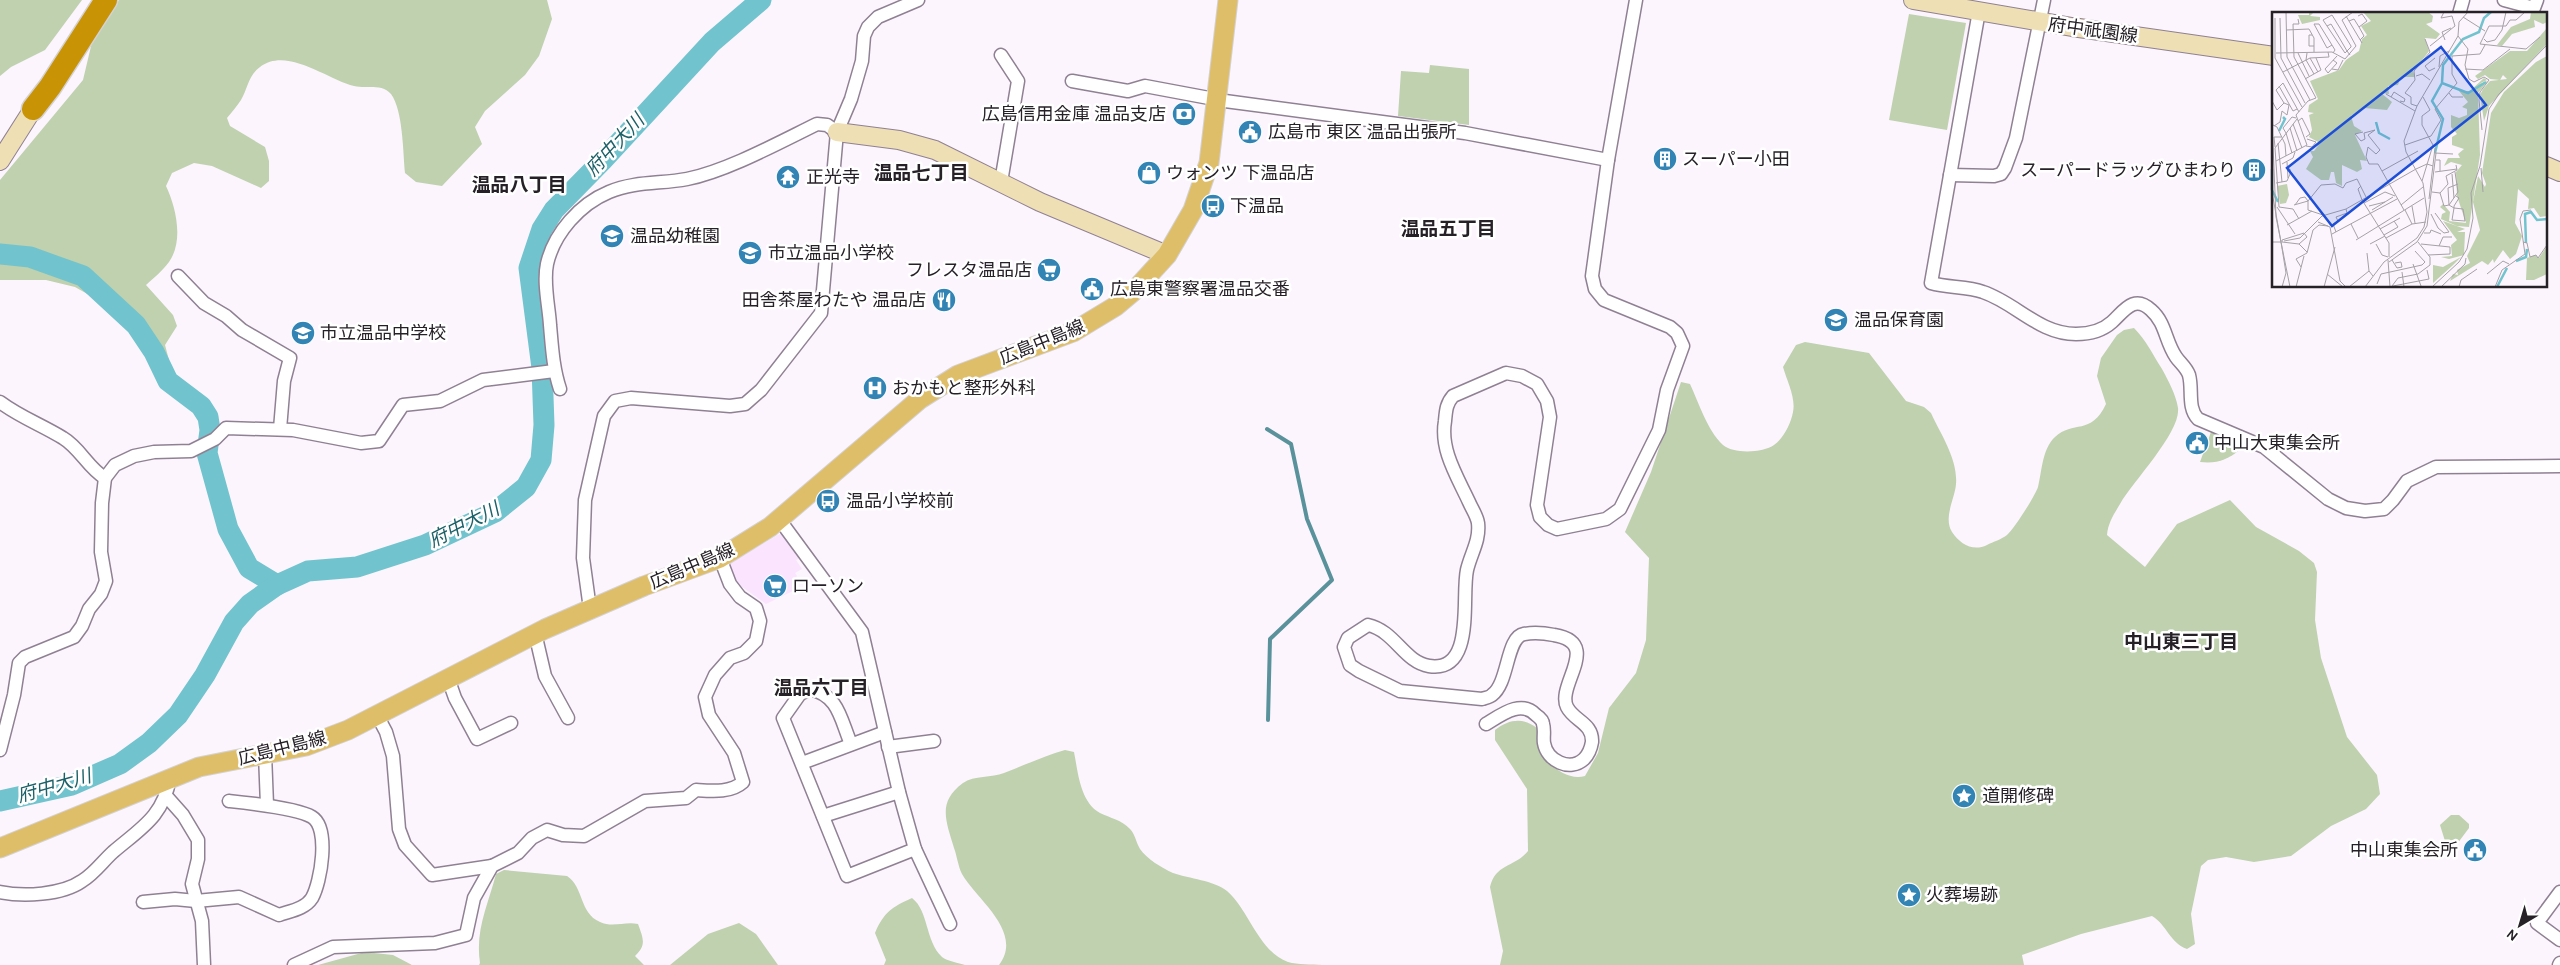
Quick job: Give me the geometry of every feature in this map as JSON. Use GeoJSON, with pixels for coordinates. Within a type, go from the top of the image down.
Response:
{"type":"FeatureCollection","features":[{"type":"Feature","properties":{"kind":"highway"},"geometry":{"type":"LineString","coordinates":[[33,109],[43,83],[94,0]]}},
{"type":"Feature","properties":{"kind":"highway"},"geometry":{"type":"LineString","coordinates":[[33,109],[50,87],[77,42],[106,0]]}},
{"type":"Feature","properties":{"kind":"main road","name":"広島中島線"},"geometry":{"type":"LineString","coordinates":[[0,848],[199,767],[306,746],[348,730],[535,633],[590,609],[720,558],[779,519],[920,399],[958,375],[1051,341],[1095,320],[1135,290],[1167,255],[1181,232],[1202,187],[1208,163],[1228,0]]}},
{"type":"Feature","properties":{"kind":"street"},"geometry":{"type":"LineString","coordinates":[[590,609],[583,558],[585,500],[604,416],[615,401],[631,398],[730,406],[744,404],[761,390],[821,313],[837,132],[854,89],[862,61],[868,27],[878,17],[918,0]]}},
{"type":"Feature","properties":{"kind":"street"},"geometry":{"type":"LineString","coordinates":[[1486,724],[1511,709],[1523,708],[1535,713],[1543,723],[1544,744],[1554,759],[1565,766],[1574,765],[1584,759],[1591,749],[1592,735],[1585,723],[1567,707],[1565,697],[1576,669],[1577,655],[1572,643],[1563,637],[1536,632],[1521,634],[1514,640],[1500,684],[1492,695],[1482,698],[1400,691],[1358,671],[1350,664],[1344,647],[1348,638],[1368,625],[1381,628],[1411,658],[1428,666],[1443,666],[1457,654],[1463,639],[1467,571],[1478,540],[1478,520],[1445,450],[1442,435],[1448,402],[1453,396],[1506,373],[1522,376],[1537,384],[1547,401],[1550,417],[1536,505],[1540,516],[1548,525],[1557,529],[1606,520],[1620,509],[1659,430],[1667,390],[1683,346],[1677,333],[1670,327],[1604,300],[1595,289],[1592,276],[1608,160],[1636,0]]}},
{"type":"Feature","properties":{"kind":"street","name":"府中祇園線"},"geometry":{"type":"LineString","coordinates":[[1913,0],[2041,22],[2272,56]]}},
{"type":"Feature","properties":{"kind":"street"},"geometry":{"type":"LineString","coordinates":[[1950,176],[1994,176],[2005,168],[2016,138],[2044,0]]}},
{"type":"Feature","properties":{"kind":"street"},"geometry":{"type":"LineString","coordinates":[[2460,12],[2464,0]]}},
{"type":"Feature","properties":{"kind":"street"},"geometry":{"type":"LineString","coordinates":[[2504,0],[2534,8],[2537,0]]}},
{"type":"Feature","properties":{"kind":"street"},"geometry":{"type":"LineString","coordinates":[[1979,11],[1931,283],[1983,291],[2037,323],[2053,330],[2074,334],[2091,333],[2111,323],[2127,306],[2136,302],[2143,304],[2162,322],[2171,348],[2189,375],[2193,414],[2198,419],[2264,447],[2305,481],[2346,508],[2384,509],[2407,481],[2436,467],[2560,466]]}},
{"type":"Feature","properties":{"kind":"street"},"geometry":{"type":"LineString","coordinates":[[1001,55],[1018,81],[1001,182]]}},
{"type":"Feature","properties":{"kind":"street"},"geometry":{"type":"LineString","coordinates":[[1072,81],[1128,91],[1145,86],[1216,100],[1465,133],[1608,160]]}},
{"type":"Feature","properties":{"kind":"street"},"geometry":{"type":"LineString","coordinates":[[0,161],[33,109]]}},
{"type":"Feature","properties":{"kind":"street"},"geometry":{"type":"LineString","coordinates":[[560,389],[553,372],[547,265],[555,242],[569,222],[584,206],[608,192],[638,183],[688,178],[720,167],[817,124],[827,125],[837,132],[899,140],[935,150],[1040,202],[1167,255]]}},
{"type":"Feature","properties":{"kind":"street"},"geometry":{"type":"LineString","coordinates":[[2548,167],[2560,172]]}},
{"type":"Feature","properties":{"kind":"street"},"geometry":{"type":"LineString","coordinates":[[178,276],[204,303],[226,316],[242,330],[290,358],[284,381],[280,429]]}},
{"type":"Feature","properties":{"kind":"street"},"geometry":{"type":"LineString","coordinates":[[0,750],[14,696],[19,663],[25,657],[74,637],[82,626],[88,610],[101,594],[106,581],[101,552],[102,503],[105,478],[115,465],[134,456],[154,452],[192,451],[215,439],[226,428],[280,429],[361,443],[379,441],[403,405],[440,401],[483,380],[553,372]]}},
{"type":"Feature","properties":{"kind":"street"},"geometry":{"type":"LineString","coordinates":[[0,402],[29,422],[64,439],[97,473],[105,478]]}},
{"type":"Feature","properties":{"kind":"street"},"geometry":{"type":"LineString","coordinates":[[779,519],[862,632],[888,747],[915,849],[950,924]]}},
{"type":"Feature","properties":{"kind":"street"},"geometry":{"type":"LineString","coordinates":[[377,715],[386,732],[393,756],[400,829],[405,844],[432,875],[492,866],[518,853],[532,838],[547,830],[563,835],[584,836],[645,801],[686,798],[696,790],[715,791],[736,788],[743,782],[734,753],[709,715],[705,697],[715,675],[730,658],[744,654],[756,641],[760,621],[756,608],[740,596],[730,584],[720,558]]}},
{"type":"Feature","properties":{"kind":"street"},"geometry":{"type":"LineString","coordinates":[[535,633],[545,676],[568,718]]}},
{"type":"Feature","properties":{"kind":"street"},"geometry":{"type":"LineString","coordinates":[[448,678],[455,698],[477,739],[511,723]]}},
{"type":"Feature","properties":{"kind":"street"},"geometry":{"type":"LineString","coordinates":[[851,744],[833,700],[823,692],[810,689],[800,694],[783,718],[847,876],[915,849]]}},
{"type":"Feature","properties":{"kind":"street"},"geometry":{"type":"LineString","coordinates":[[802,763],[885,732]]}},
{"type":"Feature","properties":{"kind":"street"},"geometry":{"type":"LineString","coordinates":[[888,747],[934,741]]}},
{"type":"Feature","properties":{"kind":"street"},"geometry":{"type":"LineString","coordinates":[[265,754],[267,805]]}},
{"type":"Feature","properties":{"kind":"street"},"geometry":{"type":"LineString","coordinates":[[0,892],[16,895],[50,892],[82,882],[147,825],[167,797],[170,778]]}},
{"type":"Feature","properties":{"kind":"street"},"geometry":{"type":"LineString","coordinates":[[823,816],[899,792]]}},
{"type":"Feature","properties":{"kind":"street"},"geometry":{"type":"LineString","coordinates":[[167,797],[184,815],[198,840],[198,859],[192,884],[202,921],[204,965]]}},
{"type":"Feature","properties":{"kind":"street"},"geometry":{"type":"LineString","coordinates":[[143,902],[175,899],[196,902],[239,897],[259,908],[279,915],[303,907],[312,897],[322,864],[322,830],[313,817],[267,805],[229,801]]}},
{"type":"Feature","properties":{"kind":"street"},"geometry":{"type":"LineString","coordinates":[[294,965],[333,947],[435,944],[466,935],[474,898],[492,866]]}},
{"type":"Feature","properties":{"kind":"street"},"geometry":{"type":"LineString","coordinates":[[2560,892],[2536,923],[2560,940]]}},
{"type":"Feature","properties":{"kind":"shaded area"},"geometry":{"type":"Polygon","coordinates":[[[785,531],[804,556],[796,560],[802,569],[795,573],[797,576],[794,579],[799,588],[766,604],[741,586],[735,579],[729,563],[785,531]]]}},
{"type":"Feature","properties":{"kind":"green space"},"geometry":{"type":"Polygon","coordinates":[[[0,0],[82,0],[45,50],[11,67],[0,76],[0,0]]]}},
{"type":"Feature","properties":{"kind":"green space"},"geometry":{"type":"Polygon","coordinates":[[[119,0],[547,0],[552,19],[539,56],[525,75],[485,111],[475,127],[482,144],[442,186],[416,182],[405,173],[402,132],[398,110],[391,94],[387,91],[379,87],[359,87],[344,83],[295,62],[282,60],[260,67],[251,78],[241,100],[227,118],[230,126],[265,147],[269,161],[269,181],[261,188],[212,166],[194,163],[172,173],[166,186],[173,204],[177,224],[174,254],[161,271],[146,285],[173,315],[177,326],[165,345],[169,360],[161,365],[145,350],[133,327],[98,300],[75,287],[46,280],[0,280],[0,180],[83,80],[92,42],[119,0]]]}},
{"type":"Feature","properties":{"kind":"green space"},"geometry":{"type":"Polygon","coordinates":[[[1909,14],[1966,23],[1947,130],[1889,120],[1909,14]]]}},
{"type":"Feature","properties":{"kind":"green space"},"geometry":{"type":"Polygon","coordinates":[[[1430,65],[1469,69],[1469,125],[1398,116],[1401,71],[1429,73],[1430,65]]]}},
{"type":"Feature","properties":{"kind":"green space"},"geometry":{"type":"Polygon","coordinates":[[[2134,328],[2162,369],[2174,393],[2178,408],[2177,418],[2165,443],[2118,508],[2110,523],[2107,535],[2145,567],[2177,524],[2230,500],[2256,527],[2299,551],[2314,563],[2317,572],[2315,620],[2321,658],[2347,737],[2377,775],[2380,794],[2366,809],[2331,826],[2291,856],[2254,862],[2226,857],[2208,860],[2201,866],[2191,914],[2195,944],[2187,949],[2176,943],[2152,916],[2081,934],[2022,955],[2024,965],[1500,965],[1503,951],[1490,887],[1496,874],[1528,851],[1527,789],[1495,740],[1495,730],[1500,726],[1516,721],[1532,724],[1537,728],[1539,746],[1544,757],[1554,767],[1572,776],[1585,776],[1598,753],[1609,708],[1636,673],[1646,640],[1649,558],[1625,532],[1651,472],[1681,382],[1690,384],[1712,432],[1723,445],[1741,451],[1763,450],[1778,442],[1791,421],[1794,407],[1791,389],[1783,367],[1796,345],[1805,342],[1869,353],[1906,401],[1924,407],[1931,413],[1952,456],[1956,475],[1955,490],[1949,514],[1952,532],[1967,546],[1977,548],[2007,535],[2029,505],[2038,487],[2047,448],[2055,437],[2068,429],[2088,424],[2100,414],[2106,404],[2097,376],[2101,358],[2117,335],[2124,330],[2134,328]]]}},
{"type":"Feature","properties":{"kind":"green space"},"geometry":{"type":"Polygon","coordinates":[[[2211,432],[2239,443],[2239,450],[2221,460],[2200,462],[2211,432]]]}},
{"type":"Feature","properties":{"kind":"green space"},"geometry":{"type":"Polygon","coordinates":[[[1065,750],[1074,752],[1081,786],[1088,802],[1100,813],[1127,826],[1133,833],[1140,849],[1151,860],[1173,873],[1208,882],[1227,891],[1235,899],[1262,940],[1278,957],[1292,963],[1322,965],[999,965],[1005,953],[1006,941],[996,917],[969,884],[959,868],[946,821],[949,797],[967,780],[999,775],[1065,750]]]}},
{"type":"Feature","properties":{"kind":"green space"},"geometry":{"type":"Polygon","coordinates":[[[2451,815],[2459,815],[2469,824],[2469,828],[2454,848],[2445,841],[2440,825],[2451,815]]]}},
{"type":"Feature","properties":{"kind":"green space"},"geometry":{"type":"Polygon","coordinates":[[[504,870],[567,876],[576,887],[588,913],[593,918],[605,924],[638,924],[643,945],[635,956],[644,965],[479,965],[479,940],[483,918],[496,874],[504,870]]]}},
{"type":"Feature","properties":{"kind":"green space"},"geometry":{"type":"Polygon","coordinates":[[[912,898],[921,910],[933,943],[942,957],[965,965],[884,965],[886,960],[875,933],[889,911],[912,898]]]}},
{"type":"Feature","properties":{"kind":"green space"},"geometry":{"type":"Polygon","coordinates":[[[739,923],[756,934],[778,965],[670,965],[708,934],[739,923]]]}},
{"type":"Feature","properties":{"kind":"green space"},"geometry":{"type":"Polygon","coordinates":[[[365,952],[393,955],[412,965],[318,965],[365,952]]]}},
{"type":"Feature","properties":{"kind":"waterway","name":"府中大川"},"geometry":{"type":"LineString","coordinates":[[0,801],[72,785],[120,764],[149,743],[178,715],[205,675],[234,622],[250,604],[277,585],[308,571],[357,567],[425,545],[495,512],[526,487],[541,460],[544,425],[542,368],[529,268],[542,229],[554,210],[712,42],[761,0]]}},
{"type":"Feature","properties":{"kind":"waterway"},"geometry":{"type":"LineString","coordinates":[[0,254],[30,257],[83,276],[136,325],[154,352],[168,381],[201,406],[208,417],[210,430],[207,453],[228,529],[249,568],[277,585]]}},
{"type":"Feature","properties":{"kind":"waterway"},"geometry":{"type":"LineString","coordinates":[[1267,429],[1291,444],[1307,519],[1332,580],[1270,639],[1268,720]]}},
{"type":"Feature","properties":{"kind":"place","name":"広島信用金庫 温品支店"},"geometry":{"type":"Point","coordinates":[1184,114]}},
{"type":"Feature","properties":{"kind":"place","name":"広島市 東区 温品出張所"},"geometry":{"type":"Point","coordinates":[1250,132]}},
{"type":"Feature","properties":{"kind":"place","name":"スーパー小田"},"geometry":{"type":"Point","coordinates":[1665,159]}},
{"type":"Feature","properties":{"kind":"place","name":"スーパードラッグひまわり"},"geometry":{"type":"Point","coordinates":[2254,170]}},
{"type":"Feature","properties":{"kind":"place","name":"ウォンツ 下温品店"},"geometry":{"type":"Point","coordinates":[1149,173]}},
{"type":"Feature","properties":{"kind":"place","name":"正光寺"},"geometry":{"type":"Point","coordinates":[788,177]}},
{"type":"Feature","properties":{"kind":"place","name":"下温品"},"geometry":{"type":"Point","coordinates":[1213,206]}},
{"type":"Feature","properties":{"kind":"place","name":"温品幼稚園"},"geometry":{"type":"Point","coordinates":[612,236]}},
{"type":"Feature","properties":{"kind":"place","name":"市立温品小学校"},"geometry":{"type":"Point","coordinates":[750,253]}},
{"type":"Feature","properties":{"kind":"place","name":"フレスタ温品店"},"geometry":{"type":"Point","coordinates":[1049,270]}},
{"type":"Feature","properties":{"kind":"place","name":"広島東警察署温品交番"},"geometry":{"type":"Point","coordinates":[1092,289]}},
{"type":"Feature","properties":{"kind":"place","name":"田舎茶屋わたや 温品店"},"geometry":{"type":"Point","coordinates":[944,300]}},
{"type":"Feature","properties":{"kind":"place","name":"温品保育園"},"geometry":{"type":"Point","coordinates":[1836,320]}},
{"type":"Feature","properties":{"kind":"place","name":"市立温品中学校"},"geometry":{"type":"Point","coordinates":[303,333]}},
{"type":"Feature","properties":{"kind":"place","name":"おかもと整形外科"},"geometry":{"type":"Point","coordinates":[875,388]}},
{"type":"Feature","properties":{"kind":"place","name":"中山大東集会所"},"geometry":{"type":"Point","coordinates":[2197,443]}},
{"type":"Feature","properties":{"kind":"place","name":"温品小学校前"},"geometry":{"type":"Point","coordinates":[828,501]}},
{"type":"Feature","properties":{"kind":"place","name":"ローソン"},"geometry":{"type":"Point","coordinates":[775,586]}},
{"type":"Feature","properties":{"kind":"place","name":"道開修碑"},"geometry":{"type":"Point","coordinates":[1964,796]}},
{"type":"Feature","properties":{"kind":"place","name":"中山東集会所"},"geometry":{"type":"Point","coordinates":[2475,850]}},
{"type":"Feature","properties":{"kind":"place","name":"火葬場跡"},"geometry":{"type":"Point","coordinates":[1909,895]}},
{"type":"Feature","properties":{"kind":"district","name":"温品七丁目"},"geometry":{"type":"Point","coordinates":[921,173]}},
{"type":"Feature","properties":{"kind":"district","name":"温品八丁目"},"geometry":{"type":"Point","coordinates":[519,185]}},
{"type":"Feature","properties":{"kind":"district","name":"温品五丁目"},"geometry":{"type":"Point","coordinates":[1448,229]}},
{"type":"Feature","properties":{"kind":"district","name":"中山東三丁目"},"geometry":{"type":"Point","coordinates":[2181,642]}},
{"type":"Feature","properties":{"kind":"district","name":"温品六丁目"},"geometry":{"type":"Point","coordinates":[821,688]}}]}
